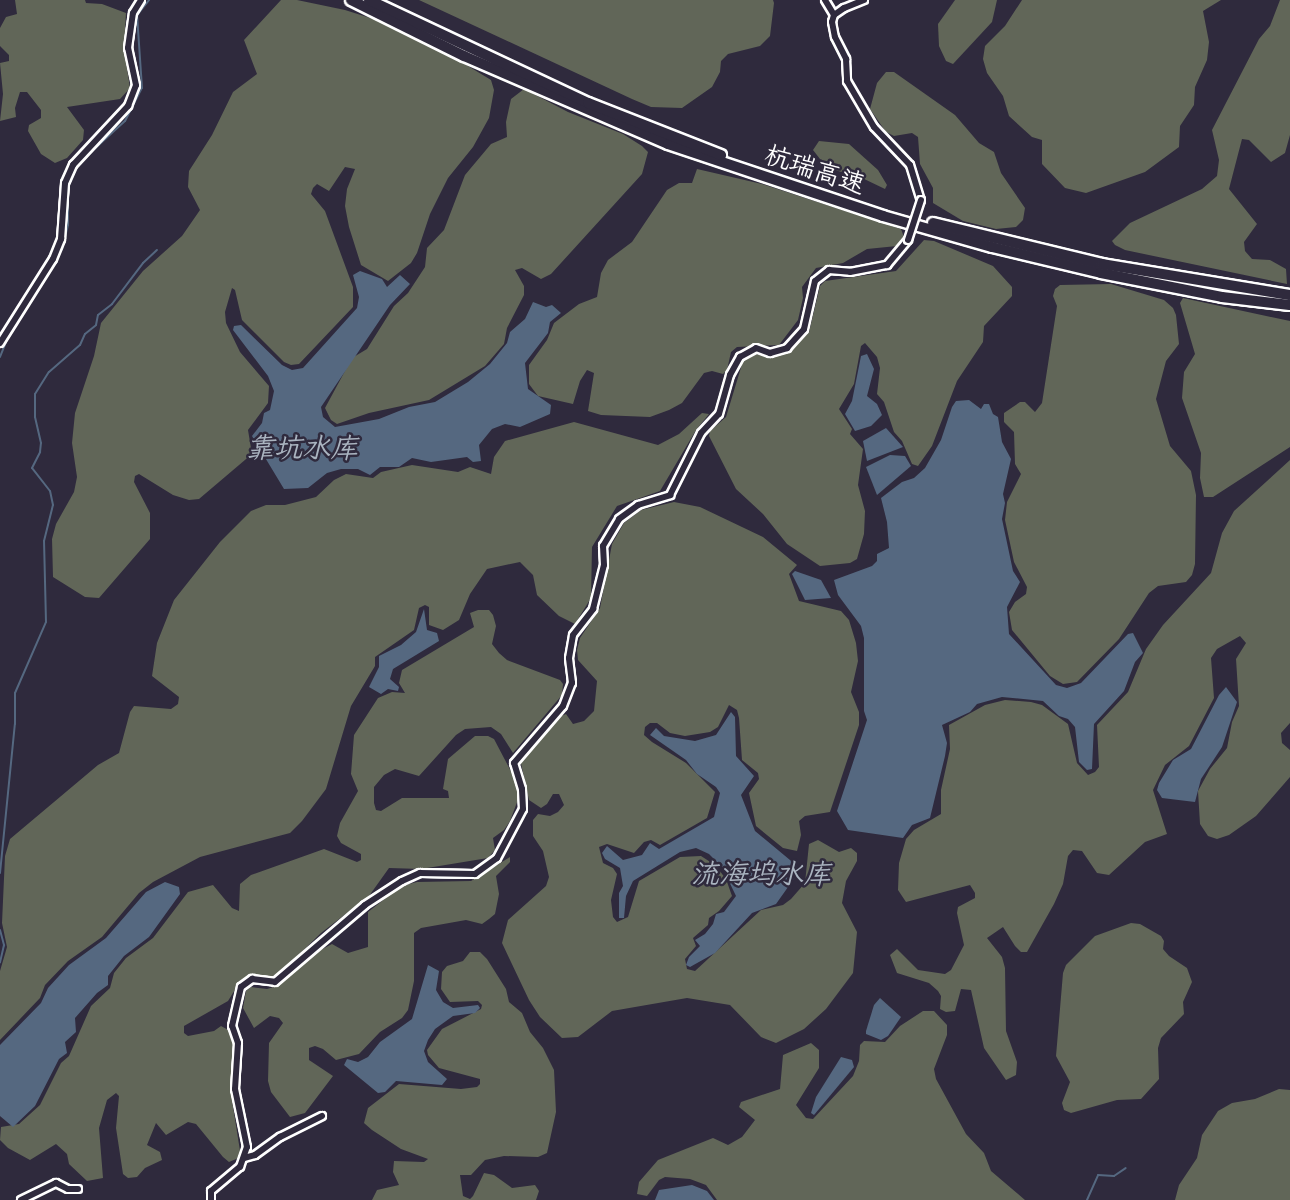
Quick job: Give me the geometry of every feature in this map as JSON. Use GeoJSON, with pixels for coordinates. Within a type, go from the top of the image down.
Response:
{"type":"FeatureCollection","features":[{"type":"Feature","properties":{"kind":"highway","name":"杭瑞高速"},"geometry":{"type":"LineString","coordinates":[[351,0],[464,56],[668,145],[859,208],[992,247],[1101,273],[1222,297],[1290,305]]}},
{"type":"Feature","properties":{"kind":"highway","name":"杭瑞高速"},"geometry":{"type":"LineString","coordinates":[[369,0],[601,108],[691,144],[894,213],[1007,243],[1102,264],[1290,295]]}},
{"type":"Feature","properties":{"kind":"street"},"geometry":{"type":"LineString","coordinates":[[0,343],[53,259],[61,239],[65,183],[73,165],[128,106],[135,85],[128,48],[133,13],[141,0]]}},
{"type":"Feature","properties":{"kind":"street"},"geometry":{"type":"LineString","coordinates":[[211,1200],[211,1191],[234,1173],[244,1158],[247,1147],[235,1089],[238,1042],[232,1026],[241,987],[252,979],[275,982],[365,905],[402,881],[420,873],[475,874],[497,858],[523,809],[522,789],[514,764],[563,706],[572,683],[569,658],[573,635],[593,610],[604,565],[603,546],[619,519],[638,505],[670,495],[701,433],[719,414],[730,374],[740,357],[755,348],[770,353],[787,348],[804,329],[816,281],[829,270],[850,272],[887,265],[908,240],[921,200],[910,165],[874,127],[847,81],[846,60],[835,37],[834,15],[825,0]]}},
{"type":"Feature","properties":{"kind":"street"},"geometry":{"type":"LineString","coordinates":[[834,15],[864,0]]}},
{"type":"Feature","properties":{"kind":"street"},"geometry":{"type":"LineString","coordinates":[[244,1158],[255,1155],[280,1137],[323,1116]]}},
{"type":"Feature","properties":{"kind":"street"},"geometry":{"type":"LineString","coordinates":[[21,1200],[56,1182],[68,1189],[78,1189]]}},
{"type":"Feature","properties":{"kind":"green space"},"geometry":{"type":"Polygon","coordinates":[[[15,0],[85,0],[86,3],[102,4],[126,13],[124,49],[130,88],[120,99],[67,107],[84,130],[83,140],[67,158],[55,163],[41,154],[28,131],[29,125],[41,118],[41,110],[27,92],[20,92],[15,108],[16,117],[0,121],[3,94],[0,63],[9,61],[9,55],[0,46],[0,28],[6,17],[17,14],[15,0]]]}},
{"type":"Feature","properties":{"kind":"green space"},"geometry":{"type":"Polygon","coordinates":[[[281,0],[297,0],[345,10],[386,23],[432,44],[491,80],[494,90],[489,118],[473,147],[448,178],[430,214],[411,263],[388,281],[361,265],[349,227],[345,206],[347,189],[355,169],[345,167],[329,191],[317,184],[313,188],[311,194],[325,211],[353,287],[353,307],[299,364],[291,365],[284,362],[242,320],[235,290],[232,288],[225,312],[226,323],[240,352],[269,386],[268,403],[248,430],[252,454],[199,499],[189,500],[173,495],[139,474],[135,476],[134,482],[150,513],[150,539],[99,598],[85,597],[53,577],[52,539],[56,524],[74,492],[77,477],[72,443],[75,413],[94,356],[101,323],[143,271],[182,236],[200,210],[188,187],[189,171],[212,135],[233,92],[257,74],[244,40],[281,0]]]}},
{"type":"Feature","properties":{"kind":"green space"},"geometry":{"type":"Polygon","coordinates":[[[419,0],[773,0],[774,3],[770,36],[760,46],[728,54],[721,61],[720,72],[712,87],[682,108],[651,107],[419,0]]]}},
{"type":"Feature","properties":{"kind":"green space"},"geometry":{"type":"Polygon","coordinates":[[[955,0],[997,0],[992,22],[953,64],[946,61],[939,46],[938,24],[955,0]]]}},
{"type":"Feature","properties":{"kind":"green space"},"geometry":{"type":"Polygon","coordinates":[[[1022,0],[1221,0],[1203,11],[1209,42],[1207,60],[1195,87],[1194,105],[1180,126],[1179,147],[1145,172],[1086,193],[1065,188],[1042,164],[1042,140],[1032,137],[1009,116],[1003,96],[987,73],[983,59],[985,46],[1005,26],[1022,0]]]}},
{"type":"Feature","properties":{"kind":"green space"},"geometry":{"type":"Polygon","coordinates":[[[1280,0],[1290,0],[1290,135],[1285,153],[1271,162],[1249,140],[1242,139],[1229,189],[1257,224],[1244,242],[1245,251],[1252,259],[1270,260],[1286,269],[1287,284],[1125,250],[1115,245],[1112,241],[1130,223],[1202,189],[1217,176],[1219,160],[1212,130],[1259,39],[1270,26],[1280,0]]]}},
{"type":"Feature","properties":{"kind":"green space"},"geometry":{"type":"Polygon","coordinates":[[[886,72],[894,72],[955,115],[979,143],[994,152],[1001,173],[1025,208],[1023,220],[1016,227],[996,229],[963,221],[933,203],[933,188],[920,164],[918,137],[912,133],[894,136],[886,132],[870,109],[877,83],[886,72]]]}},
{"type":"Feature","properties":{"kind":"green space"},"geometry":{"type":"Polygon","coordinates":[[[524,89],[568,112],[623,134],[642,146],[648,152],[642,174],[551,274],[541,279],[522,268],[515,270],[524,286],[524,295],[507,328],[504,344],[485,366],[429,400],[369,413],[337,424],[331,420],[325,408],[352,358],[367,349],[394,306],[408,293],[425,267],[427,248],[444,230],[465,175],[491,144],[507,137],[506,122],[511,99],[524,89]]]}},
{"type":"Feature","properties":{"kind":"green space"},"geometry":{"type":"Polygon","coordinates":[[[819,141],[849,144],[878,170],[887,185],[885,189],[860,177],[827,168],[813,150],[819,141]]]}},
{"type":"Feature","properties":{"kind":"green space"},"geometry":{"type":"Polygon","coordinates":[[[697,169],[762,184],[901,229],[904,237],[897,246],[867,249],[843,263],[816,268],[802,287],[803,298],[798,320],[779,345],[737,347],[731,352],[727,370],[723,374],[712,371],[704,373],[682,403],[669,410],[650,417],[601,415],[588,411],[594,373],[587,370],[580,381],[573,404],[538,396],[529,384],[529,365],[547,340],[554,323],[579,304],[597,297],[601,273],[608,260],[632,242],[667,190],[679,183],[692,183],[697,169]]]}},
{"type":"Feature","properties":{"kind":"green space"},"geometry":{"type":"Polygon","coordinates":[[[924,240],[934,241],[993,266],[1012,287],[1012,296],[984,326],[983,342],[957,381],[932,446],[918,466],[912,464],[902,441],[894,432],[884,402],[877,394],[880,368],[877,357],[865,343],[861,346],[854,384],[839,409],[852,429],[850,434],[863,449],[858,485],[865,511],[864,534],[857,559],[850,563],[820,566],[787,544],[763,514],[736,489],[709,436],[710,431],[726,417],[743,361],[755,354],[770,356],[791,350],[809,332],[820,286],[825,281],[896,271],[924,240]]]}},
{"type":"Feature","properties":{"kind":"green space"},"geometry":{"type":"Polygon","coordinates":[[[1111,284],[1164,300],[1176,315],[1179,344],[1166,361],[1156,399],[1170,446],[1191,471],[1196,495],[1195,564],[1192,575],[1186,582],[1158,586],[1149,593],[1119,639],[1077,682],[1063,684],[1050,676],[1012,630],[1009,612],[1015,602],[1026,594],[1027,587],[1014,562],[1005,520],[1007,502],[1021,474],[1015,464],[1014,432],[1004,422],[1004,413],[1020,402],[1025,402],[1035,412],[1042,403],[1057,306],[1053,296],[1055,289],[1060,285],[1111,284]]]}},
{"type":"Feature","properties":{"kind":"green space"},"geometry":{"type":"Polygon","coordinates":[[[1183,298],[1290,321],[1290,447],[1213,497],[1204,497],[1200,478],[1201,453],[1182,398],[1184,372],[1195,354],[1180,303],[1183,298]]]}},
{"type":"Feature","properties":{"kind":"green space"},"geometry":{"type":"Polygon","coordinates":[[[702,413],[709,414],[696,430],[660,491],[617,506],[592,547],[591,598],[575,624],[559,616],[537,595],[533,575],[520,562],[487,569],[470,594],[459,620],[443,630],[429,625],[429,607],[425,605],[419,608],[414,630],[375,657],[375,666],[351,706],[326,789],[302,821],[290,833],[200,857],[153,882],[139,893],[102,937],[68,961],[45,985],[40,998],[0,1040],[0,971],[7,947],[2,923],[5,856],[10,839],[98,765],[119,753],[134,706],[171,709],[178,704],[179,697],[152,676],[157,643],[174,600],[220,542],[251,511],[266,505],[285,505],[316,497],[334,480],[346,474],[373,478],[381,472],[412,465],[458,472],[470,467],[491,474],[494,457],[505,441],[574,422],[658,445],[679,434],[702,413]]]}},
{"type":"Feature","properties":{"kind":"green space"},"geometry":{"type":"Polygon","coordinates":[[[1290,460],[1290,723],[1281,733],[1282,743],[1290,750],[1290,777],[1256,816],[1229,835],[1217,839],[1208,836],[1200,824],[1198,791],[1210,769],[1227,748],[1232,722],[1239,706],[1236,659],[1246,643],[1240,636],[1217,649],[1211,658],[1214,698],[1189,746],[1165,765],[1153,790],[1167,834],[1145,842],[1109,875],[1097,873],[1082,851],[1073,850],[1068,856],[1063,884],[1054,904],[1027,952],[1021,952],[1015,946],[1003,927],[987,938],[1002,957],[1005,968],[1006,1031],[1017,1062],[1016,1075],[1006,1080],[984,1048],[971,990],[961,989],[955,1011],[946,1012],[940,1009],[941,996],[938,991],[929,983],[897,973],[890,955],[897,949],[918,970],[945,974],[951,970],[964,945],[957,913],[958,907],[975,898],[970,885],[906,902],[898,890],[899,863],[906,839],[914,830],[941,814],[941,790],[950,749],[949,725],[985,705],[1005,700],[1042,705],[1068,724],[1077,763],[1088,775],[1095,772],[1099,767],[1097,725],[1128,692],[1146,649],[1163,625],[1211,573],[1222,533],[1234,511],[1290,460]]]}},
{"type":"Feature","properties":{"kind":"green space"},"geometry":{"type":"Polygon","coordinates":[[[674,502],[700,507],[763,537],[797,565],[789,574],[799,601],[841,611],[849,620],[856,643],[858,661],[851,692],[859,712],[859,725],[830,812],[805,816],[799,821],[801,835],[797,851],[783,848],[756,826],[749,793],[759,779],[758,773],[742,760],[739,718],[737,710],[729,705],[718,727],[710,732],[685,736],[670,733],[657,723],[650,723],[645,727],[644,735],[686,763],[715,792],[707,818],[660,845],[651,840],[644,842],[634,853],[607,844],[599,847],[603,863],[613,868],[617,874],[611,900],[613,917],[617,922],[628,917],[639,881],[680,857],[701,856],[715,865],[726,879],[732,896],[709,918],[708,925],[693,938],[696,946],[685,959],[687,969],[695,971],[761,910],[783,905],[791,899],[805,883],[809,844],[818,840],[839,852],[851,848],[857,853],[857,861],[846,881],[842,903],[857,932],[853,973],[826,1009],[804,1029],[776,1043],[761,1037],[730,1005],[687,998],[612,1011],[578,1037],[562,1038],[540,1017],[529,1000],[502,943],[508,920],[546,886],[549,877],[543,851],[533,836],[533,820],[538,814],[550,816],[564,805],[559,794],[553,794],[541,808],[529,800],[520,759],[559,717],[566,714],[573,724],[584,721],[594,711],[597,681],[578,660],[577,650],[580,638],[600,608],[612,544],[624,523],[641,510],[674,502]]]}},
{"type":"Feature","properties":{"kind":"green space"},"geometry":{"type":"Polygon","coordinates":[[[489,610],[493,615],[496,626],[492,644],[499,653],[507,660],[560,680],[563,684],[562,695],[513,753],[501,734],[491,727],[465,729],[456,735],[419,776],[395,769],[384,775],[374,787],[374,803],[376,810],[381,811],[402,798],[449,798],[448,791],[443,789],[448,759],[475,736],[488,736],[494,739],[515,779],[519,797],[510,821],[504,830],[493,838],[495,850],[488,858],[421,869],[389,868],[369,896],[321,933],[281,972],[273,976],[247,976],[239,983],[228,1001],[184,1026],[184,1033],[188,1036],[214,1031],[221,1026],[232,1032],[235,1041],[231,1094],[241,1157],[229,1162],[196,1124],[188,1122],[166,1135],[156,1123],[147,1145],[160,1152],[162,1160],[145,1168],[137,1177],[128,1178],[123,1174],[116,1128],[119,1096],[116,1093],[107,1100],[99,1128],[103,1178],[87,1181],[69,1164],[67,1154],[56,1144],[30,1160],[8,1148],[0,1140],[1,1127],[19,1124],[40,1105],[61,1063],[69,1056],[91,1006],[110,988],[114,973],[126,958],[153,938],[188,892],[213,885],[232,908],[239,911],[240,884],[251,875],[324,849],[357,862],[361,860],[361,854],[341,843],[337,836],[340,823],[358,791],[351,774],[354,735],[378,698],[392,692],[405,693],[399,683],[402,670],[474,627],[470,613],[489,610]]]}},
{"type":"Feature","properties":{"kind":"green space"},"geometry":{"type":"Polygon","coordinates":[[[510,857],[510,862],[496,876],[499,894],[495,914],[489,919],[482,924],[466,920],[421,928],[414,933],[414,981],[408,1010],[402,1018],[380,1032],[359,1054],[336,1060],[323,1049],[315,1046],[309,1048],[309,1060],[333,1076],[305,1113],[290,1117],[271,1092],[268,1081],[269,1043],[283,1023],[279,1018],[270,1016],[254,1028],[243,1008],[246,991],[251,987],[267,989],[277,986],[313,954],[332,944],[348,953],[368,947],[368,912],[401,886],[417,882],[471,881],[510,857]]]}},
{"type":"Feature","properties":{"kind":"green space"},"geometry":{"type":"Polygon","coordinates":[[[1131,923],[1140,924],[1161,936],[1164,941],[1163,949],[1187,968],[1192,982],[1183,1002],[1184,1014],[1161,1038],[1158,1048],[1159,1079],[1141,1099],[1117,1100],[1071,1113],[1064,1110],[1062,1103],[1070,1082],[1056,1056],[1063,973],[1066,965],[1095,936],[1131,923]]]}},
{"type":"Feature","properties":{"kind":"green space"},"geometry":{"type":"Polygon","coordinates":[[[470,952],[480,952],[487,959],[506,989],[509,1002],[522,1013],[530,1032],[543,1048],[554,1070],[556,1112],[547,1153],[538,1157],[504,1156],[485,1160],[471,1175],[460,1175],[463,1196],[470,1199],[473,1196],[484,1173],[494,1175],[512,1188],[535,1185],[539,1191],[536,1200],[372,1200],[377,1190],[399,1185],[393,1172],[394,1161],[424,1162],[428,1159],[401,1149],[372,1130],[364,1123],[368,1108],[399,1084],[461,1089],[477,1087],[480,1084],[480,1079],[439,1068],[427,1050],[442,1029],[481,1009],[482,1005],[478,1001],[450,1002],[441,989],[442,972],[447,966],[463,961],[470,952]]]}},
{"type":"Feature","properties":{"kind":"green space"},"geometry":{"type":"Polygon","coordinates":[[[923,1011],[934,1011],[947,1025],[947,1035],[934,1069],[936,1079],[966,1134],[984,1153],[991,1171],[1025,1200],[717,1200],[706,1185],[690,1179],[665,1177],[659,1180],[647,1196],[637,1194],[639,1182],[658,1160],[713,1138],[728,1145],[742,1137],[755,1120],[739,1107],[741,1102],[780,1089],[783,1055],[811,1043],[819,1050],[819,1068],[796,1105],[806,1118],[813,1119],[853,1076],[859,1061],[860,1045],[864,1041],[885,1042],[900,1026],[923,1011]]]}},
{"type":"Feature","properties":{"kind":"green space"},"geometry":{"type":"Polygon","coordinates":[[[1279,1089],[1290,1090],[1290,1200],[1175,1200],[1179,1185],[1197,1158],[1202,1135],[1218,1111],[1232,1103],[1255,1099],[1279,1089]]]}},
{"type":"Feature","properties":{"kind":"water","name":"靠坑水库"},"geometry":{"type":"Polygon","coordinates":[[[360,271],[382,279],[387,287],[400,275],[410,284],[390,305],[321,407],[323,417],[335,427],[379,419],[409,407],[435,402],[468,382],[490,364],[507,343],[510,332],[525,319],[533,302],[546,307],[552,305],[561,313],[550,322],[548,333],[525,363],[528,389],[551,405],[550,414],[520,427],[505,424],[492,429],[479,445],[481,461],[473,462],[467,457],[431,462],[412,458],[399,467],[380,467],[370,475],[358,469],[341,469],[327,473],[308,488],[284,489],[252,436],[262,423],[264,413],[270,410],[274,391],[268,376],[233,330],[234,326],[241,325],[282,365],[292,370],[303,368],[357,308],[359,297],[353,275],[360,271]]]}},
{"type":"Feature","properties":{"kind":"water"},"geometry":{"type":"Polygon","coordinates":[[[867,354],[874,369],[867,396],[877,404],[882,415],[871,426],[855,431],[845,414],[852,401],[861,356],[867,354]]]}},
{"type":"Feature","properties":{"kind":"water"},"geometry":{"type":"Polygon","coordinates":[[[969,400],[981,409],[984,404],[989,404],[993,414],[998,417],[1002,442],[1011,459],[1003,494],[1005,503],[1002,519],[1013,571],[1020,582],[1007,607],[1009,634],[1056,685],[1067,688],[1081,683],[1128,634],[1133,633],[1143,653],[1135,662],[1124,691],[1094,724],[1092,769],[1087,770],[1079,762],[1075,727],[1068,719],[1059,716],[1043,701],[1002,697],[977,704],[970,712],[942,725],[947,743],[930,818],[912,825],[903,838],[848,830],[837,811],[867,720],[864,711],[864,638],[861,626],[838,595],[834,580],[872,566],[877,561],[877,554],[889,548],[887,522],[881,498],[925,468],[941,440],[952,407],[956,401],[969,400]]]}},
{"type":"Feature","properties":{"kind":"water"},"geometry":{"type":"Polygon","coordinates":[[[886,428],[903,447],[867,461],[863,441],[886,428]]]}},
{"type":"Feature","properties":{"kind":"water"},"geometry":{"type":"Polygon","coordinates":[[[890,455],[905,456],[911,466],[877,495],[866,467],[890,455]]]}},
{"type":"Feature","properties":{"kind":"water"},"geometry":{"type":"Polygon","coordinates":[[[795,571],[821,580],[831,598],[805,600],[792,574],[795,571]]]}},
{"type":"Feature","properties":{"kind":"water"},"geometry":{"type":"Polygon","coordinates":[[[424,609],[427,630],[437,633],[439,641],[393,669],[390,679],[399,687],[398,691],[388,689],[381,694],[369,687],[379,667],[379,656],[401,645],[416,632],[424,609]]]}},
{"type":"Feature","properties":{"kind":"water"},"geometry":{"type":"Polygon","coordinates":[[[1226,687],[1237,702],[1222,747],[1201,779],[1195,802],[1162,798],[1157,790],[1159,783],[1173,760],[1191,749],[1219,695],[1226,687]]]}},
{"type":"Feature","properties":{"kind":"water","name":"流海坞水库"},"geometry":{"type":"Polygon","coordinates":[[[731,712],[735,717],[736,756],[754,776],[741,795],[755,831],[796,865],[798,873],[776,904],[752,913],[715,953],[690,967],[686,965],[689,957],[700,946],[695,940],[705,934],[713,924],[716,914],[724,912],[736,896],[722,867],[709,854],[696,848],[680,852],[633,881],[626,896],[624,918],[619,918],[619,893],[623,886],[620,868],[605,859],[602,853],[607,846],[623,860],[642,855],[650,843],[659,849],[714,817],[720,793],[716,787],[697,774],[686,760],[650,735],[656,728],[664,736],[695,741],[716,735],[731,712]]]}},
{"type":"Feature","properties":{"kind":"water"},"geometry":{"type":"Polygon","coordinates":[[[165,882],[179,887],[180,894],[149,937],[124,956],[108,976],[108,985],[97,993],[75,1018],[76,1032],[65,1042],[67,1053],[59,1059],[35,1106],[13,1127],[0,1116],[0,1045],[41,1003],[48,988],[69,965],[106,938],[146,892],[165,882]]]}},
{"type":"Feature","properties":{"kind":"water"},"geometry":{"type":"Polygon","coordinates":[[[428,965],[439,971],[436,990],[443,1002],[453,1008],[478,1005],[480,1008],[475,1013],[453,1016],[435,1029],[428,1040],[424,1051],[428,1062],[447,1079],[442,1085],[396,1081],[385,1092],[378,1093],[344,1065],[347,1059],[358,1062],[368,1057],[380,1042],[412,1019],[428,965]]]}},
{"type":"Feature","properties":{"kind":"water"},"geometry":{"type":"Polygon","coordinates":[[[880,998],[901,1017],[888,1036],[881,1040],[866,1034],[874,1005],[880,998]]]}},
{"type":"Feature","properties":{"kind":"water"},"geometry":{"type":"Polygon","coordinates":[[[841,1057],[852,1060],[854,1067],[814,1115],[811,1113],[816,1097],[841,1057]]]}},
{"type":"Feature","properties":{"kind":"water"},"geometry":{"type":"Polygon","coordinates":[[[692,1185],[707,1191],[714,1200],[655,1200],[659,1190],[692,1185]]]}},
{"type":"Feature","properties":{"kind":"waterway"},"geometry":{"type":"LineString","coordinates":[[56,259],[62,249],[68,225],[68,187],[78,164],[125,121],[142,88],[137,15],[149,0]]}},
{"type":"Feature","properties":{"kind":"waterway"},"geometry":{"type":"LineString","coordinates":[[0,873],[15,724],[15,693],[46,622],[44,541],[53,505],[50,491],[32,468],[40,452],[41,443],[35,417],[35,394],[49,372],[80,345],[85,334],[96,325],[98,315],[112,304],[143,263],[157,250]]}},
{"type":"Feature","properties":{"kind":"waterway"},"geometry":{"type":"LineString","coordinates":[[0,357],[10,332]]}},
{"type":"Feature","properties":{"kind":"waterway"},"geometry":{"type":"LineString","coordinates":[[0,930],[4,945],[0,963]]}},
{"type":"Feature","properties":{"kind":"waterway"},"geometry":{"type":"LineString","coordinates":[[1087,1200],[1098,1175],[1114,1176],[1126,1168]]}}]}
